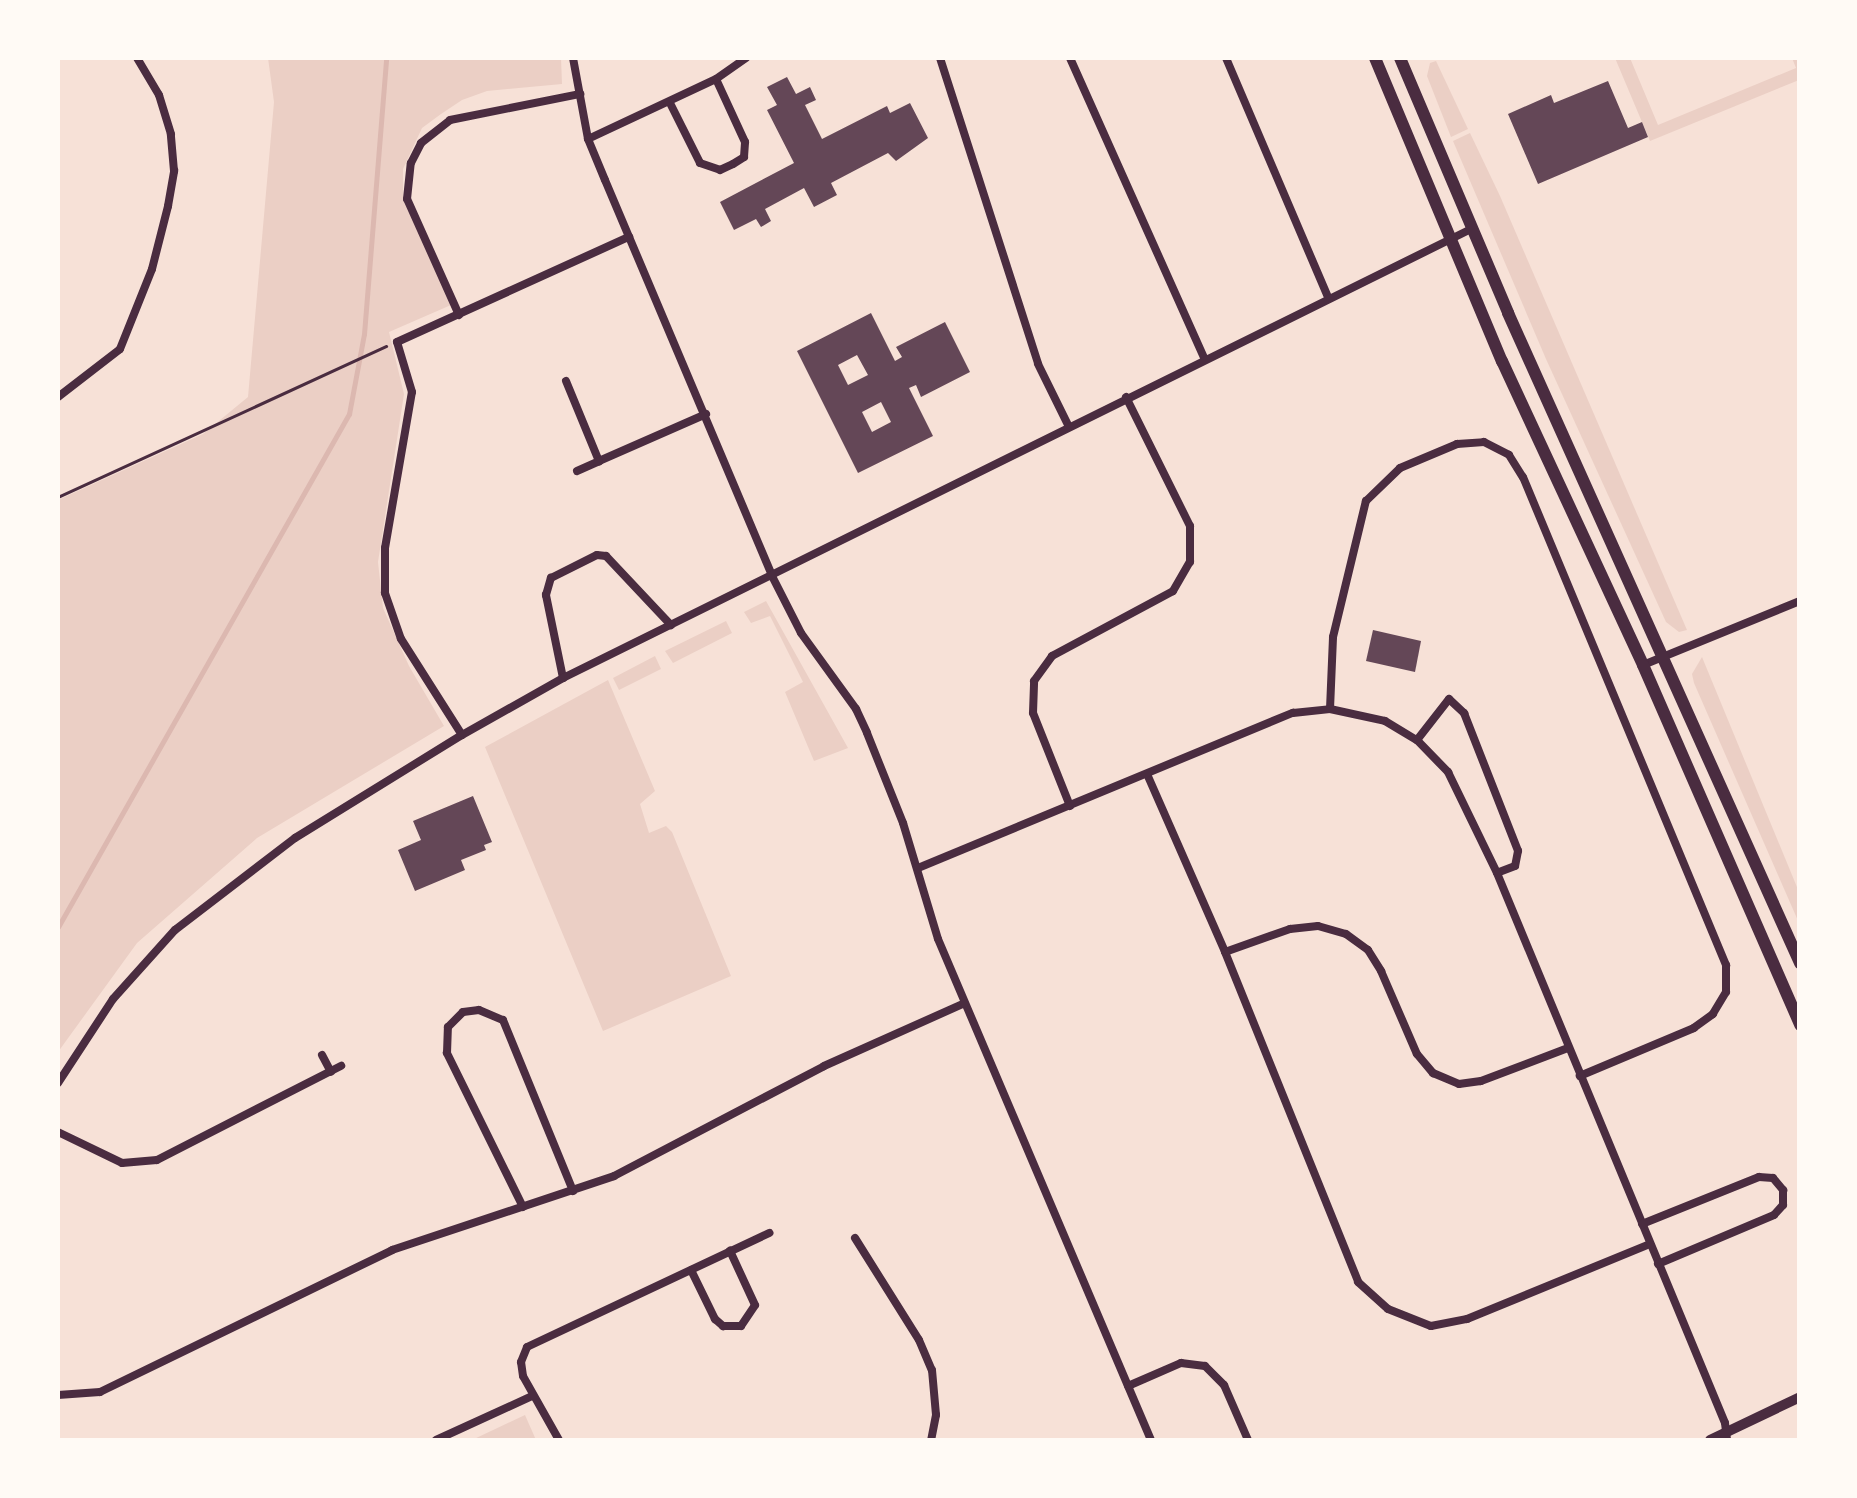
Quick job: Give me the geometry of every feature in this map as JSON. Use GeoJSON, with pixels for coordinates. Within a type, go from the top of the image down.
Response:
{"type":"FeatureCollection","features":[{"type":"Feature","properties":{"kind":"main road"},"geometry":{"type":"LineString","coordinates":[[1375,58],[1502,361],[1642,665],[1800,1025]]}},
{"type":"Feature","properties":{"kind":"main road"},"geometry":{"type":"LineString","coordinates":[[1400,58],[1800,963]]}},
{"type":"Feature","properties":{"kind":"street"},"geometry":{"type":"LineString","coordinates":[[58,397],[120,349],[152,270],[168,206],[174,171],[171,134],[159,95],[137,58]]}},
{"type":"Feature","properties":{"kind":"street"},"geometry":{"type":"LineString","coordinates":[[574,58],[588,140],[772,576],[801,633],[856,710],[892,791],[938,939],[1151,1440]]}},
{"type":"Feature","properties":{"kind":"street"},"geometry":{"type":"LineString","coordinates":[[588,140],[716,80],[746,58]]}},
{"type":"Feature","properties":{"kind":"street"},"geometry":{"type":"LineString","coordinates":[[940,58],[1038,364],[1069,426]]}},
{"type":"Feature","properties":{"kind":"street"},"geometry":{"type":"LineString","coordinates":[[1070,58],[1204,358]]}},
{"type":"Feature","properties":{"kind":"street"},"geometry":{"type":"LineString","coordinates":[[1226,58],[1328,296]]}},
{"type":"Feature","properties":{"kind":"street"},"geometry":{"type":"LineString","coordinates":[[670,102],[700,163],[720,170],[733,164],[744,157],[745,142],[716,80]]}},
{"type":"Feature","properties":{"kind":"street"},"geometry":{"type":"LineString","coordinates":[[459,315],[407,199],[411,163],[421,143],[450,120],[580,94]]}},
{"type":"Feature","properties":{"kind":"street"},"geometry":{"type":"LineString","coordinates":[[58,1084],[114,999],[175,930],[295,838],[462,735],[563,678],[1472,228]]}},
{"type":"Feature","properties":{"kind":"street"},"geometry":{"type":"LineString","coordinates":[[462,735],[400,639],[385,592],[385,548],[412,392],[397,342],[629,237]]}},
{"type":"Feature","properties":{"kind":"street"},"geometry":{"type":"LineString","coordinates":[[566,381],[599,461]]}},
{"type":"Feature","properties":{"kind":"street"},"geometry":{"type":"LineString","coordinates":[[1070,806],[1033,714],[1034,681],[1052,656],[1173,591],[1190,562],[1190,526],[1126,397]]}},
{"type":"Feature","properties":{"kind":"street"},"geometry":{"type":"LineString","coordinates":[[577,471],[706,414]]}},
{"type":"Feature","properties":{"kind":"street"},"geometry":{"type":"LineString","coordinates":[[1330,710],[1333,637],[1366,501],[1400,468],[1457,444],[1484,442],[1509,454],[1523,477],[1726,964],[1726,992],[1713,1014],[1694,1028],[1580,1076]]}},
{"type":"Feature","properties":{"kind":"street"},"geometry":{"type":"LineString","coordinates":[[563,678],[546,594],[552,578],[597,555],[606,556],[672,624]]}},
{"type":"Feature","properties":{"kind":"street"},"geometry":{"type":"LineString","coordinates":[[1642,665],[1800,602]]}},
{"type":"Feature","properties":{"kind":"street"},"geometry":{"type":"LineString","coordinates":[[1417,740],[1449,699],[1464,713],[1518,851],[1515,866],[1497,873]]}},
{"type":"Feature","properties":{"kind":"street"},"geometry":{"type":"LineString","coordinates":[[918,868],[1294,714],[1330,710],[1385,721],[1417,740],[1448,772],[1497,873],[1726,1437]]}},
{"type":"Feature","properties":{"kind":"street"},"geometry":{"type":"LineString","coordinates":[[1147,774],[1226,952],[1358,1282],[1388,1309],[1430,1326],[1467,1319],[1650,1244]]}},
{"type":"Feature","properties":{"kind":"street"},"geometry":{"type":"LineString","coordinates":[[1226,952],[1290,930],[1318,926],[1346,934],[1368,950],[1381,971],[1417,1054],[1433,1073],[1459,1084],[1481,1081],[1568,1048]]}},
{"type":"Feature","properties":{"kind":"street"},"geometry":{"type":"LineString","coordinates":[[58,1395],[113,1386],[392,1250],[627,1170],[824,1066],[965,1003]]}},
{"type":"Feature","properties":{"kind":"street"},"geometry":{"type":"LineString","coordinates":[[523,1207],[447,1053],[448,1028],[463,1012],[479,1010],[503,1020],[573,1191]]}},
{"type":"Feature","properties":{"kind":"street"},"geometry":{"type":"LineString","coordinates":[[322,1055],[331,1072]]}},
{"type":"Feature","properties":{"kind":"street"},"geometry":{"type":"LineString","coordinates":[[58,1132],[122,1163],[157,1160],[341,1066]]}},
{"type":"Feature","properties":{"kind":"street"},"geometry":{"type":"LineString","coordinates":[[1642,1224],[1758,1177],[1773,1178],[1783,1190],[1783,1205],[1774,1215],[1658,1264]]}},
{"type":"Feature","properties":{"kind":"street"},"geometry":{"type":"LineString","coordinates":[[559,1440],[532,1396],[521,1362],[527,1347],[770,1233]]}},
{"type":"Feature","properties":{"kind":"street"},"geometry":{"type":"LineString","coordinates":[[854,1238],[919,1340],[932,1370],[936,1415],[931,1440]]}},
{"type":"Feature","properties":{"kind":"street"},"geometry":{"type":"LineString","coordinates":[[691,1270],[715,1319],[723,1326],[741,1326],[748,1321],[755,1305],[730,1251]]}},
{"type":"Feature","properties":{"kind":"street"},"geometry":{"type":"LineString","coordinates":[[1128,1386],[1182,1363],[1204,1366],[1224,1385],[1248,1440]]}},
{"type":"Feature","properties":{"kind":"street"},"geometry":{"type":"LineString","coordinates":[[436,1440],[532,1396]]}},
{"type":"Feature","properties":{"kind":"street"},"geometry":{"type":"LineString","coordinates":[[1710,1440],[1726,1437],[1800,1397]]}},
{"type":"Feature","properties":{"kind":"path"},"geometry":{"type":"LineString","coordinates":[[58,498],[384,347]]}},
{"type":"Feature","properties":{"kind":"shaded area"},"geometry":{"type":"Polygon","coordinates":[[[268,58],[561,58],[562,84],[487,91],[462,100],[441,114],[422,128],[403,169],[403,198],[451,305],[389,332],[404,394],[378,562],[383,608],[409,666],[444,726],[257,838],[137,943],[58,1052],[58,500],[203,434],[248,397],[274,102],[268,58]]]}},
{"type":"Feature","properties":{"kind":"shaded area"},"geometry":{"type":"Polygon","coordinates":[[[1615,58],[1630,58],[1658,125],[1796,68],[1792,58],[1799,58],[1799,80],[1650,141],[1615,58]]]}},
{"type":"Feature","properties":{"kind":"shaded area"},"geometry":{"type":"Polygon","coordinates":[[[1436,61],[1468,129],[1451,137],[1427,76],[1430,63],[1436,61]]]}},
{"type":"Feature","properties":{"kind":"shaded area"},"geometry":{"type":"Polygon","coordinates":[[[1470,133],[1687,630],[1679,632],[1666,622],[1546,359],[1453,141],[1470,133]]]}},
{"type":"Feature","properties":{"kind":"shaded area"},"geometry":{"type":"Polygon","coordinates":[[[766,601],[848,748],[814,761],[785,692],[803,682],[770,616],[751,623],[744,612],[766,601]]]}},
{"type":"Feature","properties":{"kind":"shaded area"},"geometry":{"type":"Polygon","coordinates":[[[726,621],[732,633],[673,663],[665,651],[726,621]]]}},
{"type":"Feature","properties":{"kind":"shaded area"},"geometry":{"type":"Polygon","coordinates":[[[655,656],[661,669],[619,690],[613,678],[655,656]]]}},
{"type":"Feature","properties":{"kind":"shaded area"},"geometry":{"type":"Polygon","coordinates":[[[1702,657],[1799,892],[1799,923],[1694,683],[1692,674],[1702,657]]]}},
{"type":"Feature","properties":{"kind":"shaded area"},"geometry":{"type":"Polygon","coordinates":[[[608,680],[655,791],[640,804],[649,833],[666,826],[672,832],[731,976],[603,1031],[485,747],[608,680]]]}},
{"type":"Feature","properties":{"kind":"shaded area"},"geometry":{"type":"Polygon","coordinates":[[[525,1415],[536,1440],[472,1440],[525,1415]]]}},
{"type":"Feature","properties":{"kind":"building"},"geometry":{"type":"Polygon","coordinates":[[[787,77],[796,94],[810,87],[816,100],[805,105],[822,139],[887,106],[890,113],[910,103],[928,138],[896,161],[888,153],[831,183],[837,195],[814,207],[804,188],[765,209],[771,221],[761,227],[756,219],[734,230],[720,202],[794,163],[767,110],[777,105],[767,87],[787,77]]]}},
{"type":"Feature","properties":{"kind":"building"},"geometry":{"type":"Polygon","coordinates":[[[1608,81],[1628,128],[1642,122],[1648,137],[1538,184],[1508,114],[1551,95],[1554,103],[1608,81]]]}},
{"type":"Feature","properties":{"kind":"building"},"geometry":{"type":"Polygon","coordinates":[[[871,313],[895,361],[902,357],[896,347],[945,322],[970,372],[921,397],[916,385],[909,388],[933,436],[858,473],[797,351],[871,313]],[[857,355],[838,365],[848,385],[868,375],[857,355]],[[881,402],[862,412],[872,432],[891,422],[881,402]]]}},
{"type":"Feature","properties":{"kind":"building"},"geometry":{"type":"Polygon","coordinates":[[[1373,630],[1421,641],[1415,672],[1366,661],[1373,630]]]}},
{"type":"Feature","properties":{"kind":"building"},"geometry":{"type":"Polygon","coordinates":[[[473,796],[492,842],[484,845],[486,850],[461,860],[465,870],[415,891],[398,850],[421,840],[413,821],[473,796]]]}},
{"type":"Feature","properties":{"kind":"waterway"},"geometry":{"type":"LineString","coordinates":[[58,927],[349,414],[364,334],[386,58]]}}]}
